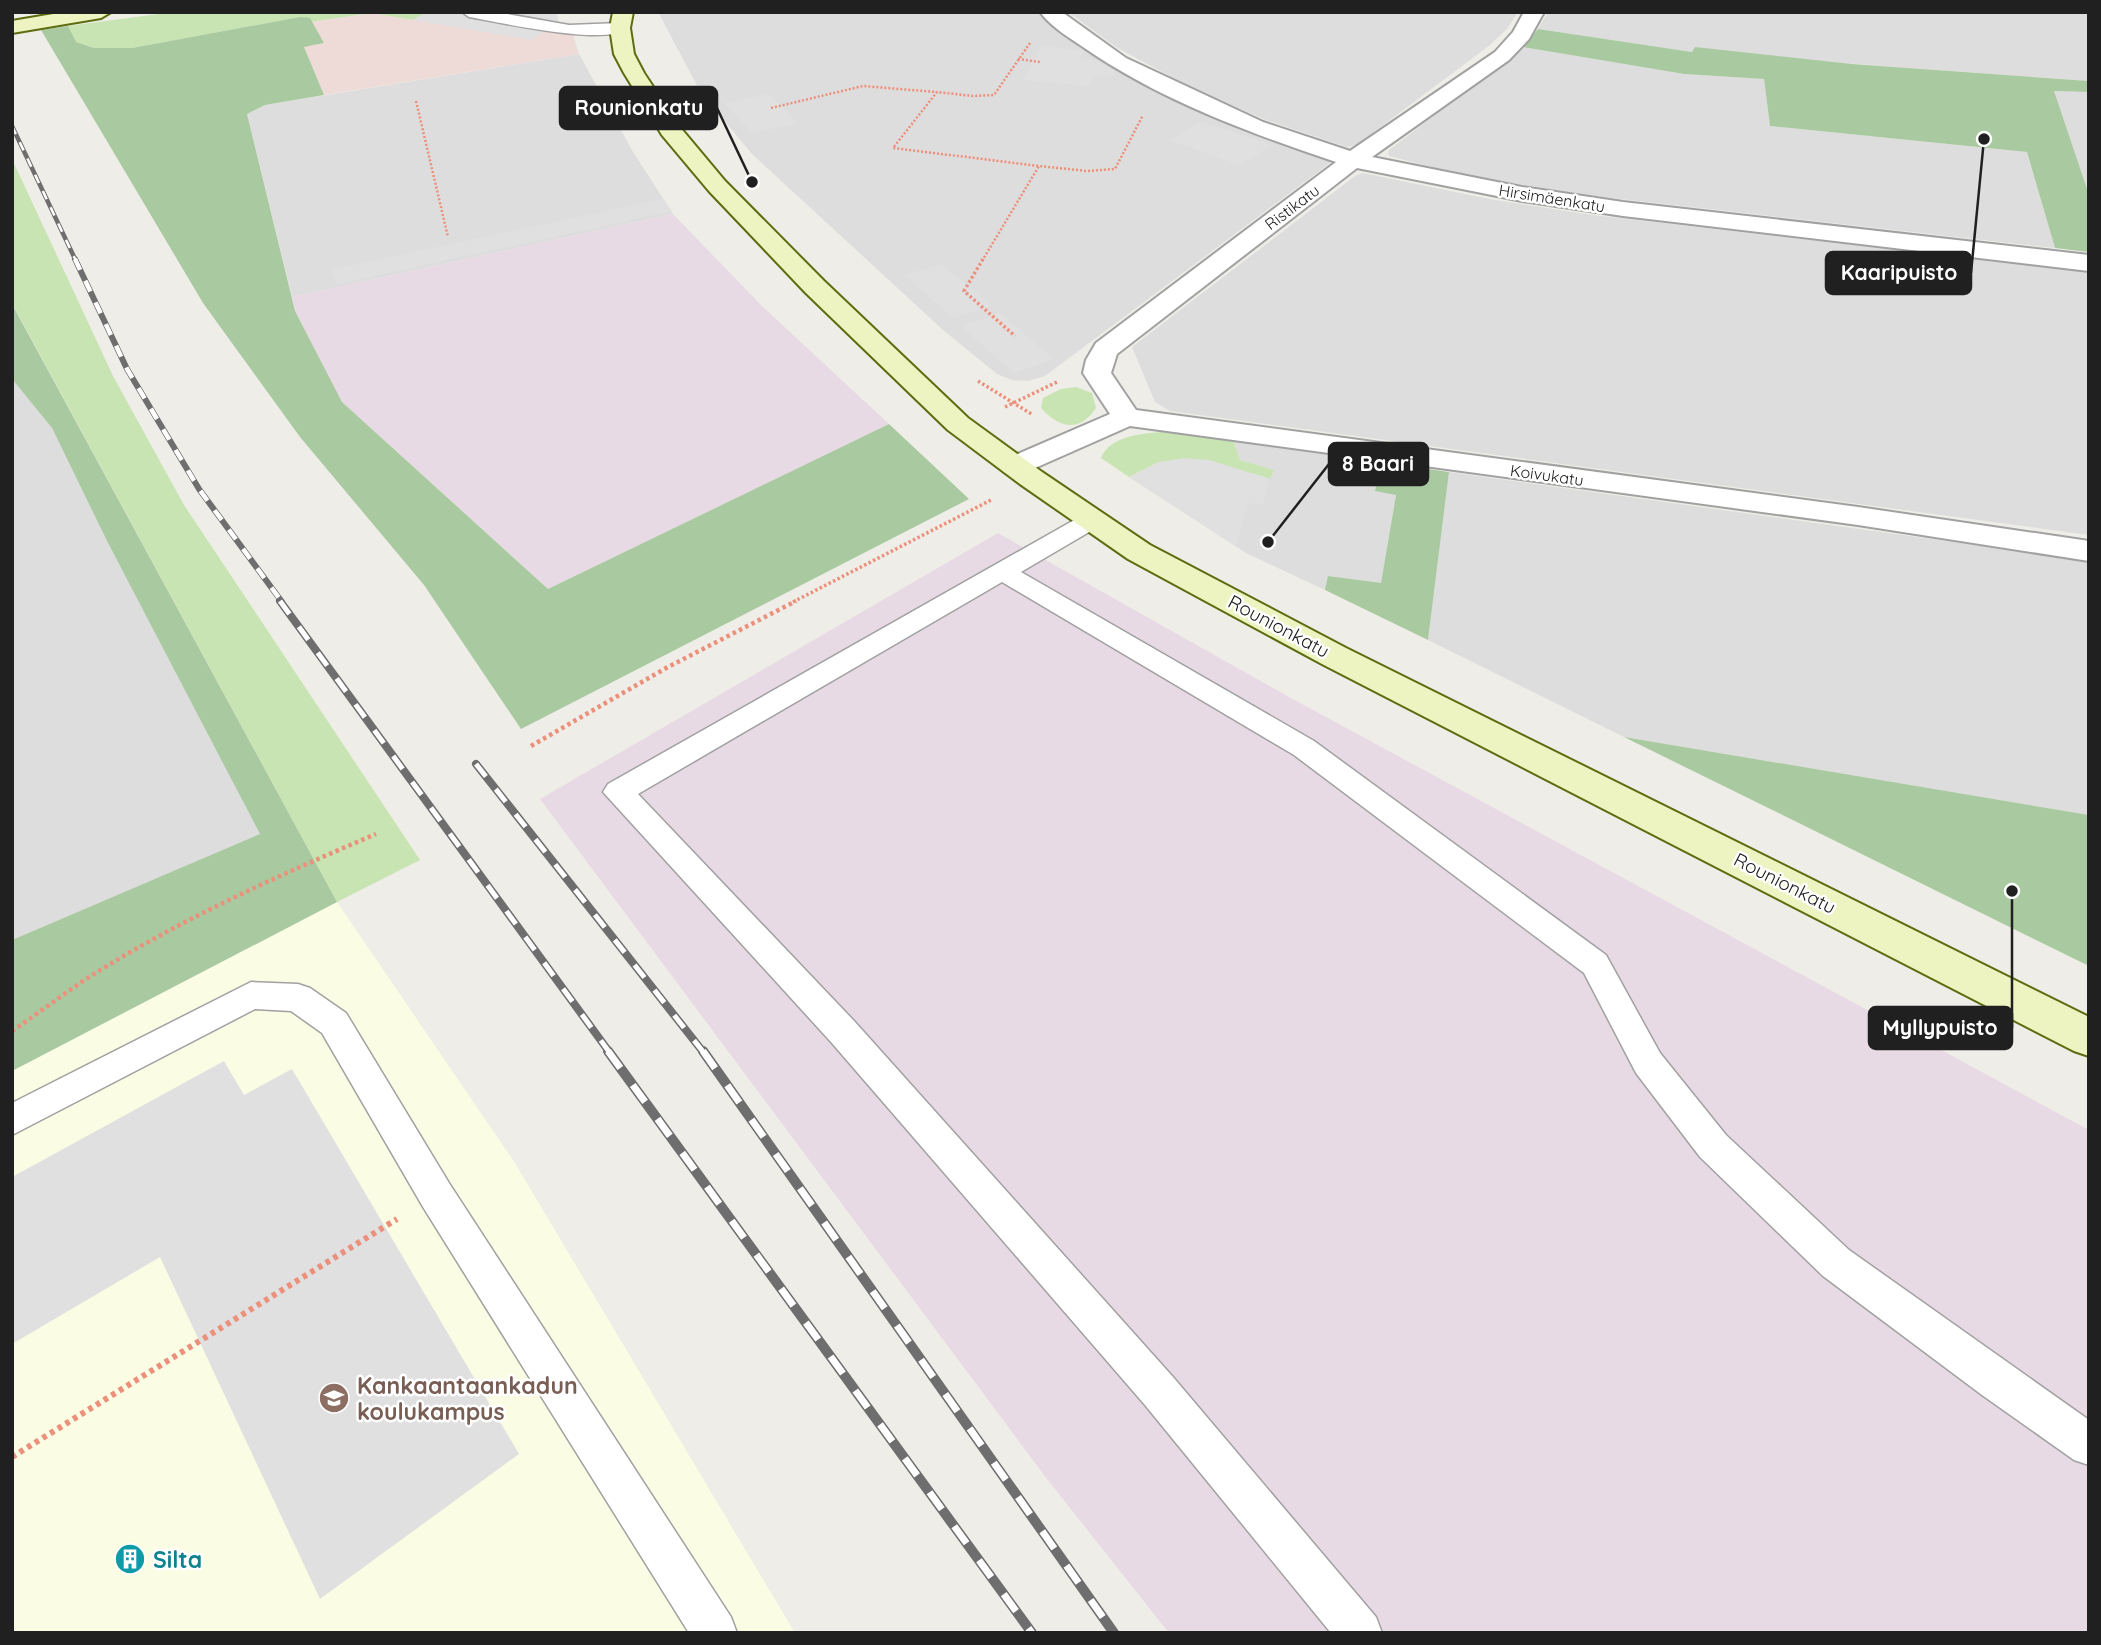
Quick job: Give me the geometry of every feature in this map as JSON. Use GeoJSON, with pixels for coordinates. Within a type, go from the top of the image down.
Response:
{"type":"FeatureCollection","features":[{"type":"Feature","properties":{"kind":"main road"},"geometry":{"type":"LineString","coordinates":[[12,19],[53,12]]}},
{"type":"Feature","properties":{"kind":"main road"},"geometry":{"type":"LineString","coordinates":[[12,27],[101,12]]}},
{"type":"Feature","properties":{"kind":"main road","name":"Rounionkatu"},"geometry":{"type":"LineString","coordinates":[[613,17],[624,54],[646,94],[670,130],[717,186],[815,287],[958,424],[1092,520],[1139,552],[1334,656],[2089,1038]]}},
{"type":"Feature","properties":{"kind":"street","name":"Ristikatu"},"geometry":{"type":"LineString","coordinates":[[1127,417],[1097,373],[1106,349],[1353,160],[1502,56],[1522,35],[1534,12]]}},
{"type":"Feature","properties":{"kind":"street","name":"Hirsimäenkatu"},"geometry":{"type":"LineString","coordinates":[[1057,19],[1119,62],[1159,83],[1255,127],[1353,160],[1522,194],[1623,209],[2089,263]]}},
{"type":"Feature","properties":{"kind":"street"},"geometry":{"type":"LineString","coordinates":[[1023,472],[1067,444],[1127,417]]}},
{"type":"Feature","properties":{"kind":"street","name":"Koivukatu"},"geometry":{"type":"LineString","coordinates":[[1127,417],[1858,516],[2089,551]]}},
{"type":"Feature","properties":{"kind":"lane"},"geometry":{"type":"LineString","coordinates":[[469,12],[569,30],[613,17]]}},
{"type":"Feature","properties":{"kind":"lane"},"geometry":{"type":"LineString","coordinates":[[1092,520],[618,792],[843,1032],[1159,1391],[1360,1633]]}},
{"type":"Feature","properties":{"kind":"lane"},"geometry":{"type":"LineString","coordinates":[[1003,572],[1304,748],[1595,964],[1648,1063],[1713,1146],[1836,1263],[1996,1381],[2089,1445]]}},
{"type":"Feature","properties":{"kind":"lane"},"geometry":{"type":"LineString","coordinates":[[12,1119],[251,995],[298,998],[334,1023],[436,1195],[715,1633]]}},
{"type":"Feature","properties":{"kind":"path"},"geometry":{"type":"LineString","coordinates":[[771,108],[863,86],[973,96],[994,95],[1037,36],[1057,19]]}},
{"type":"Feature","properties":{"kind":"path"},"geometry":{"type":"LineString","coordinates":[[1018,59],[1040,62]]}},
{"type":"Feature","properties":{"kind":"path"},"geometry":{"type":"LineString","coordinates":[[937,92],[893,148],[1087,171],[1115,169],[1159,83]]}},
{"type":"Feature","properties":{"kind":"path"},"geometry":{"type":"LineString","coordinates":[[416,101],[448,237]]}},
{"type":"Feature","properties":{"kind":"path"},"geometry":{"type":"LineString","coordinates":[[1015,336],[964,291],[1039,166]]}},
{"type":"Feature","properties":{"kind":"path"},"geometry":{"type":"LineString","coordinates":[[972,376],[1046,422],[1067,444]]}},
{"type":"Feature","properties":{"kind":"path"},"geometry":{"type":"LineString","coordinates":[[1016,404],[1060,380]]}},
{"type":"Feature","properties":{"kind":"path"},"geometry":{"type":"LineString","coordinates":[[531,746],[668,667],[1023,472]]}},
{"type":"Feature","properties":{"kind":"path"},"geometry":{"type":"LineString","coordinates":[[12,1031],[87,979],[183,925],[297,867],[376,834]]}},
{"type":"Feature","properties":{"kind":"path"},"geometry":{"type":"LineString","coordinates":[[12,1457],[436,1195]]}},
{"type":"Feature","properties":{"kind":"shaded area"},"geometry":{"type":"Polygon","coordinates":[[[427,12],[556,12],[559,23],[569,22],[579,54],[324,95],[304,47],[324,43],[310,22],[372,13],[413,20],[427,12]]]}},
{"type":"Feature","properties":{"kind":"shaded area"},"geometry":{"type":"Polygon","coordinates":[[[427,12],[556,12],[559,23],[531,40],[413,20],[427,12]]]}},
{"type":"Feature","properties":{"kind":"shaded area"},"geometry":{"type":"Polygon","coordinates":[[[658,12],[1036,12],[1078,46],[1143,85],[1259,136],[1325,157],[1330,163],[1045,376],[1028,381],[1012,380],[997,374],[943,330],[752,154],[700,91],[658,12]]]}},
{"type":"Feature","properties":{"kind":"shaded area"},"geometry":{"type":"Polygon","coordinates":[[[1068,12],[1518,12],[1507,29],[1490,45],[1358,144],[1347,147],[1266,120],[1186,85],[1116,47],[1068,12]]]}},
{"type":"Feature","properties":{"kind":"shaded area"},"geometry":{"type":"Polygon","coordinates":[[[1548,12],[2089,12],[2089,81],[1692,52],[1538,29],[1548,12]]]}},
{"type":"Feature","properties":{"kind":"shaded area"},"geometry":{"type":"Polygon","coordinates":[[[1043,46],[1084,51],[1080,59],[1095,60],[1116,73],[1113,77],[1095,75],[1088,86],[1023,80],[1043,46]]]}},
{"type":"Feature","properties":{"kind":"shaded area"},"geometry":{"type":"Polygon","coordinates":[[[1523,47],[1684,74],[1764,79],[1770,126],[2027,152],[2055,248],[1576,194],[1455,173],[1389,156],[1388,151],[1523,47]]]}},
{"type":"Feature","properties":{"kind":"shaded area"},"geometry":{"type":"Polygon","coordinates":[[[579,54],[633,152],[673,214],[292,297],[247,114],[265,105],[579,54]]]}},
{"type":"Feature","properties":{"kind":"shaded area"},"geometry":{"type":"Polygon","coordinates":[[[2054,91],[2089,92],[2089,195],[2076,158],[2054,91]]]}},
{"type":"Feature","properties":{"kind":"shaded area"},"geometry":{"type":"Polygon","coordinates":[[[769,94],[798,123],[753,133],[724,103],[769,94]]]}},
{"type":"Feature","properties":{"kind":"shaded area"},"geometry":{"type":"Polygon","coordinates":[[[1201,122],[1272,145],[1240,165],[1169,140],[1201,122]]]}},
{"type":"Feature","properties":{"kind":"shaded area"},"geometry":{"type":"Polygon","coordinates":[[[1363,173],[1489,199],[1593,215],[2089,272],[2089,535],[1170,411],[1155,402],[1132,347],[1355,176],[1363,173]]]}},
{"type":"Feature","properties":{"kind":"shaded area"},"geometry":{"type":"Polygon","coordinates":[[[663,199],[672,211],[337,284],[330,270],[663,199]]]}},
{"type":"Feature","properties":{"kind":"shaded area"},"geometry":{"type":"Polygon","coordinates":[[[673,214],[763,307],[889,424],[548,589],[342,402],[295,311],[292,297],[673,214]]]}},
{"type":"Feature","properties":{"kind":"shaded area"},"geometry":{"type":"Polygon","coordinates":[[[942,264],[992,306],[953,318],[904,275],[942,264]]]}},
{"type":"Feature","properties":{"kind":"shaded area"},"geometry":{"type":"Polygon","coordinates":[[[1000,313],[1054,359],[1014,373],[961,326],[1000,313]]]}},
{"type":"Feature","properties":{"kind":"shaded area"},"geometry":{"type":"Polygon","coordinates":[[[12,379],[52,428],[107,541],[261,834],[12,940],[12,379]]]}},
{"type":"Feature","properties":{"kind":"shaded area"},"geometry":{"type":"Polygon","coordinates":[[[1233,440],[1380,462],[1375,491],[1396,494],[1381,584],[1329,576],[1325,590],[1246,553],[1129,477],[1270,478],[1273,470],[1240,460],[1233,440]]]}},
{"type":"Feature","properties":{"kind":"shaded area"},"geometry":{"type":"Polygon","coordinates":[[[1184,458],[1209,460],[1270,479],[1263,505],[1248,503],[1236,546],[1129,477],[1159,462],[1184,458]]]}},
{"type":"Feature","properties":{"kind":"shaded area"},"geometry":{"type":"Polygon","coordinates":[[[1449,472],[2089,561],[2089,815],[1624,737],[1428,640],[1449,472]]]}},
{"type":"Feature","properties":{"kind":"shaded area"},"geometry":{"type":"Polygon","coordinates":[[[998,533],[1289,697],[2089,1130],[2089,1633],[1169,1633],[1047,1479],[540,799],[998,533]]]}},
{"type":"Feature","properties":{"kind":"shaded area","name":"Kankaantaankadun koulukampus"},"geometry":{"type":"Polygon","coordinates":[[[337,902],[515,1163],[795,1633],[12,1633],[12,1071],[337,902]]]}},
{"type":"Feature","properties":{"kind":"shaded area"},"geometry":{"type":"Polygon","coordinates":[[[224,1061],[244,1095],[292,1069],[519,1454],[320,1599],[160,1257],[12,1344],[12,1177],[224,1061]]]}},
{"type":"Feature","properties":{"kind":"green space"},"geometry":{"type":"Polygon","coordinates":[[[174,12],[427,12],[413,20],[372,13],[310,22],[300,17],[132,48],[94,48],[75,42],[68,26],[174,12]]]}},
{"type":"Feature","properties":{"kind":"green space"},"geometry":{"type":"Polygon","coordinates":[[[300,17],[310,18],[324,43],[304,47],[324,95],[265,105],[247,114],[295,311],[342,402],[548,589],[889,424],[969,499],[521,729],[424,585],[300,437],[203,303],[41,30],[68,26],[76,42],[94,48],[132,48],[300,17]]]}},
{"type":"Feature","properties":{"kind":"green space"},"geometry":{"type":"Polygon","coordinates":[[[1538,29],[1692,52],[1695,47],[1852,64],[2089,81],[2089,92],[2054,91],[2089,195],[2089,252],[2055,248],[2027,152],[1770,126],[1764,79],[1684,74],[1523,47],[1538,29]]]}},
{"type":"Feature","properties":{"kind":"green space"},"geometry":{"type":"Polygon","coordinates":[[[12,159],[113,376],[184,505],[420,860],[337,902],[12,303],[12,159]]]}},
{"type":"Feature","properties":{"kind":"green space"},"geometry":{"type":"Polygon","coordinates":[[[12,304],[337,902],[12,1071],[12,940],[260,834],[107,541],[52,428],[12,379],[12,304]]]}},
{"type":"Feature","properties":{"kind":"green space"},"geometry":{"type":"Polygon","coordinates":[[[1076,387],[1092,393],[1096,408],[1083,421],[1069,425],[1062,423],[1041,408],[1043,398],[1061,389],[1076,387]]]}},
{"type":"Feature","properties":{"kind":"green space"},"geometry":{"type":"Polygon","coordinates":[[[1161,432],[1233,440],[1240,460],[1274,470],[1270,479],[1255,474],[1159,462],[1129,477],[1101,458],[1111,445],[1118,441],[1135,435],[1161,432]]]}},
{"type":"Feature","properties":{"kind":"green space"},"geometry":{"type":"Polygon","coordinates":[[[1380,462],[1449,472],[1428,640],[1325,590],[1328,576],[1381,583],[1396,495],[1375,491],[1380,462]]]}},
{"type":"Feature","properties":{"kind":"green space"},"geometry":{"type":"Polygon","coordinates":[[[1624,737],[2089,815],[2089,966],[1624,737]]]}},
{"type":"Feature","properties":{"kind":"railway"},"geometry":{"type":"LineString","coordinates":[[12,126],[76,261]]}},
{"type":"Feature","properties":{"kind":"railway"},"geometry":{"type":"LineString","coordinates":[[75,259],[127,369],[199,489],[282,602]]}},
{"type":"Feature","properties":{"kind":"railway"},"geometry":{"type":"LineString","coordinates":[[280,601],[610,1053]]}},
{"type":"Feature","properties":{"kind":"railway"},"geometry":{"type":"LineString","coordinates":[[476,764],[704,1053]]}},
{"type":"Feature","properties":{"kind":"railway"},"geometry":{"type":"LineString","coordinates":[[608,1051],[1032,1633]]}},
{"type":"Feature","properties":{"kind":"railway"},"geometry":{"type":"LineString","coordinates":[[703,1051],[1114,1633]]}},
{"type":"Feature","properties":{"kind":"place","name":"Kaaripuisto"},"geometry":{"type":"Point","coordinates":[1984,139]}},
{"type":"Feature","properties":{"kind":"place","name":"Rounionkatu"},"geometry":{"type":"Point","coordinates":[752,182]}},
{"type":"Feature","properties":{"kind":"place","name":"8 Baari"},"geometry":{"type":"Point","coordinates":[1268,542]}},
{"type":"Feature","properties":{"kind":"place","name":"Myllypuisto"},"geometry":{"type":"Point","coordinates":[2012,891]}},
{"type":"Feature","properties":{"kind":"place","name":"Kankaantaankadun koulukampus"},"geometry":{"type":"Point","coordinates":[334,1398]}},
{"type":"Feature","properties":{"kind":"place","name":"Silta"},"geometry":{"type":"Point","coordinates":[130,1559]}}]}
